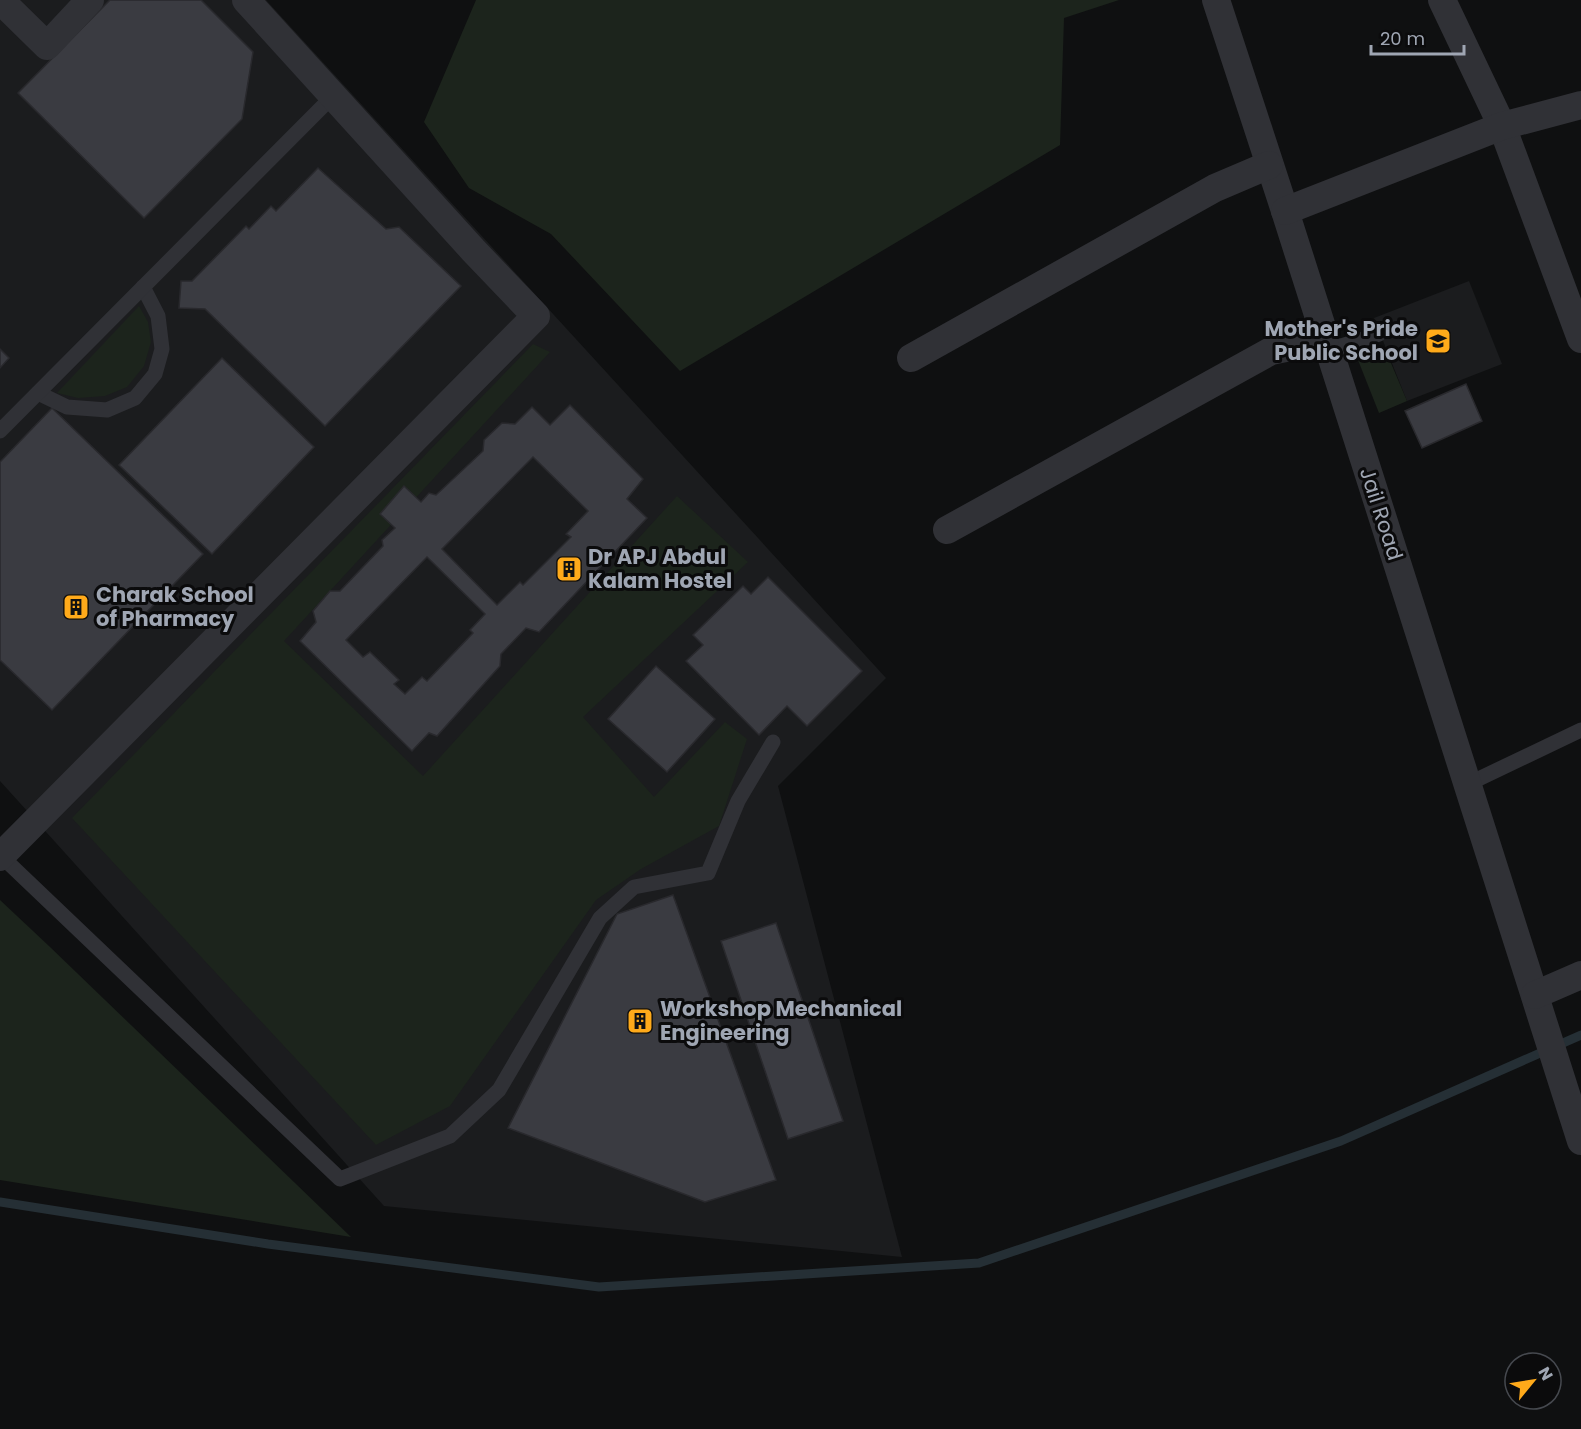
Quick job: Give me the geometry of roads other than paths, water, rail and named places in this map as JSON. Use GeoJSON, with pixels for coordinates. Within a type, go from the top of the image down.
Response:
{"type":"FeatureCollection","features":[{"type":"Feature","properties":{"kind":"street"},"geometry":{"type":"LineString","coordinates":[[0,0],[47,46],[90,0]]}},
{"type":"Feature","properties":{"kind":"street"},"geometry":{"type":"LineString","coordinates":[[0,856],[536,316],[246,0]]}},
{"type":"Feature","properties":{"kind":"street","name":"Jail Road"},"geometry":{"type":"LineString","coordinates":[[1216,0],[1581,1141]]}},
{"type":"Feature","properties":{"kind":"street"},"geometry":{"type":"LineString","coordinates":[[1443,0],[1502,126],[1581,339]]}},
{"type":"Feature","properties":{"kind":"street"},"geometry":{"type":"LineString","coordinates":[[1285,211],[1502,126],[1581,105]]}},
{"type":"Feature","properties":{"kind":"street"},"geometry":{"type":"LineString","coordinates":[[911,358],[1215,188],[1269,165]]}},
{"type":"Feature","properties":{"kind":"street"},"geometry":{"type":"LineString","coordinates":[[947,530],[1272,351],[1327,345]]}},
{"type":"Feature","properties":{"kind":"street"},"geometry":{"type":"LineString","coordinates":[[1535,995],[1581,975]]}},
{"type":"Feature","properties":{"kind":"lane"},"geometry":{"type":"LineString","coordinates":[[0,431],[334,94]]}},
{"type":"Feature","properties":{"kind":"lane"},"geometry":{"type":"LineString","coordinates":[[38,393],[67,407],[107,410],[135,398],[155,374],[162,349],[158,315],[143,287]]}},
{"type":"Feature","properties":{"kind":"lane"},"geometry":{"type":"LineString","coordinates":[[1327,345],[1379,334]]}},
{"type":"Feature","properties":{"kind":"lane"},"geometry":{"type":"LineString","coordinates":[[1468,784],[1581,730]]}},
{"type":"Feature","properties":{"kind":"lane"},"geometry":{"type":"LineString","coordinates":[[0,856],[340,1179],[450,1136],[500,1090],[600,918],[634,887],[708,873],[738,801],[773,742]]}},
{"type":"Feature","properties":{"kind":"waterway"},"geometry":{"type":"LineString","coordinates":[[0,1202],[268,1244],[599,1287],[979,1263],[1341,1141],[1581,1035]]}},
{"type":"Feature","properties":{"kind":"place","name":"Mother's Pride Public School"},"geometry":{"type":"Point","coordinates":[1438,341]}},
{"type":"Feature","properties":{"kind":"place","name":"Dr APJ Abdul Kalam Hostel"},"geometry":{"type":"Point","coordinates":[569,569]}},
{"type":"Feature","properties":{"kind":"place","name":"Charak School of Pharmacy"},"geometry":{"type":"Point","coordinates":[76,607]}},
{"type":"Feature","properties":{"kind":"place","name":"Workshop Mechanical Engineering"},"geometry":{"type":"Point","coordinates":[640,1021]}}]}
